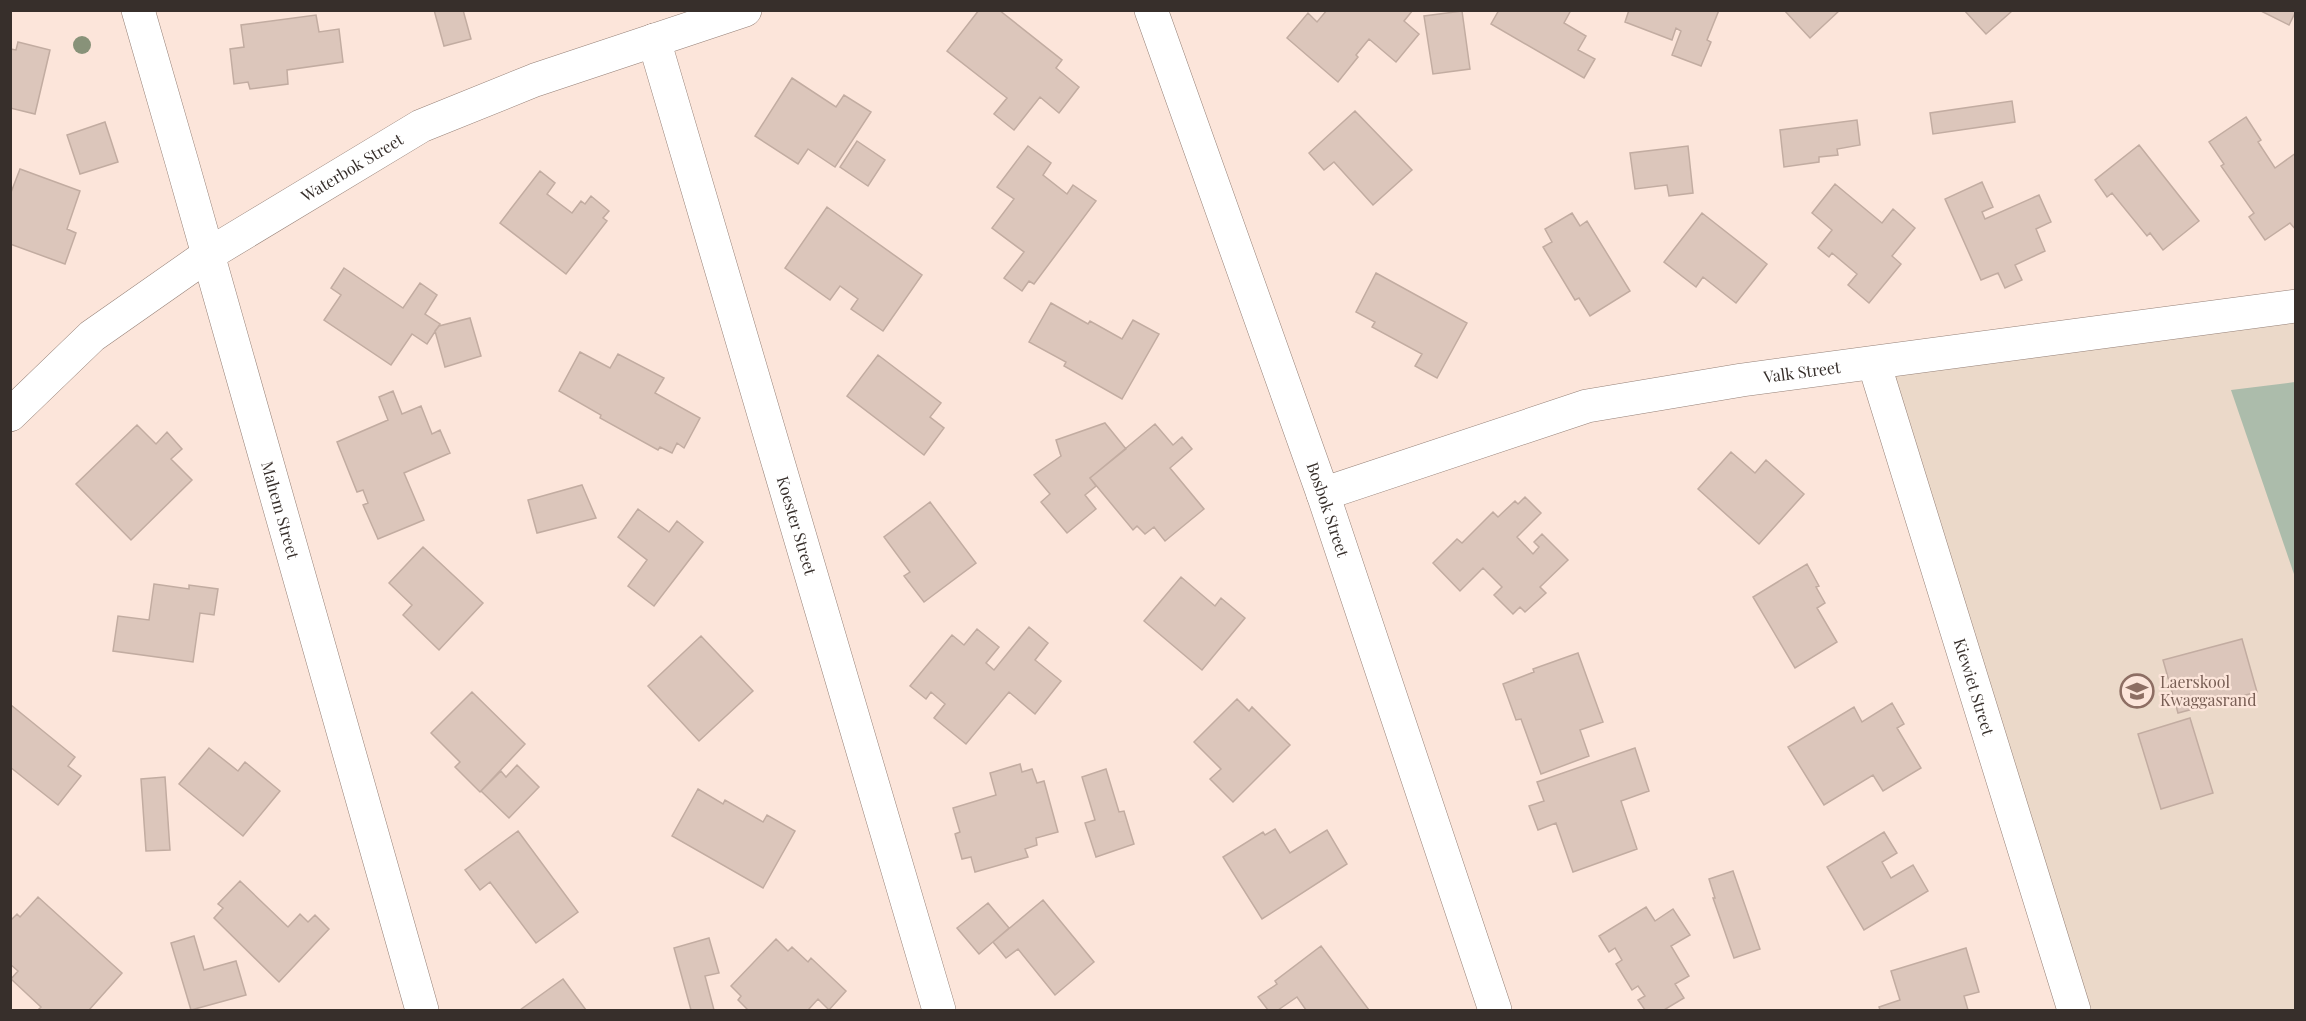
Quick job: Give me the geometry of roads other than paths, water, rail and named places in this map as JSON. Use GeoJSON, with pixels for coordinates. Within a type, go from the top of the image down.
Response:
{"type":"FeatureCollection","features":[{"type":"Feature","properties":{"kind":"street","name":"Mahem Street"},"geometry":{"type":"LineString","coordinates":[[138,10],[422,1011]]}},
{"type":"Feature","properties":{"kind":"street","name":"Waterbok Street"},"geometry":{"type":"LineString","coordinates":[[10,415],[92,336],[209,254],[421,126],[535,80],[745,10]]}},
{"type":"Feature","properties":{"kind":"street","name":"Bosbok Street"},"geometry":{"type":"LineString","coordinates":[[1151,10],[1323,494],[1495,1011]]}},
{"type":"Feature","properties":{"kind":"street","name":"Koester Street"},"geometry":{"type":"LineString","coordinates":[[654,40],[939,1011]]}},
{"type":"Feature","properties":{"kind":"street","name":"Valk Street"},"geometry":{"type":"LineString","coordinates":[[1323,494],[1587,406],[1742,380],[2295,306]]}},
{"type":"Feature","properties":{"kind":"street","name":"Kiewiet Street"},"geometry":{"type":"LineString","coordinates":[[1874,363],[2074,1011]]}},
{"type":"Feature","properties":{"kind":"place","name":"Laerskool Kwaggasrand"},"geometry":{"type":"Point","coordinates":[2137,691]}}]}
